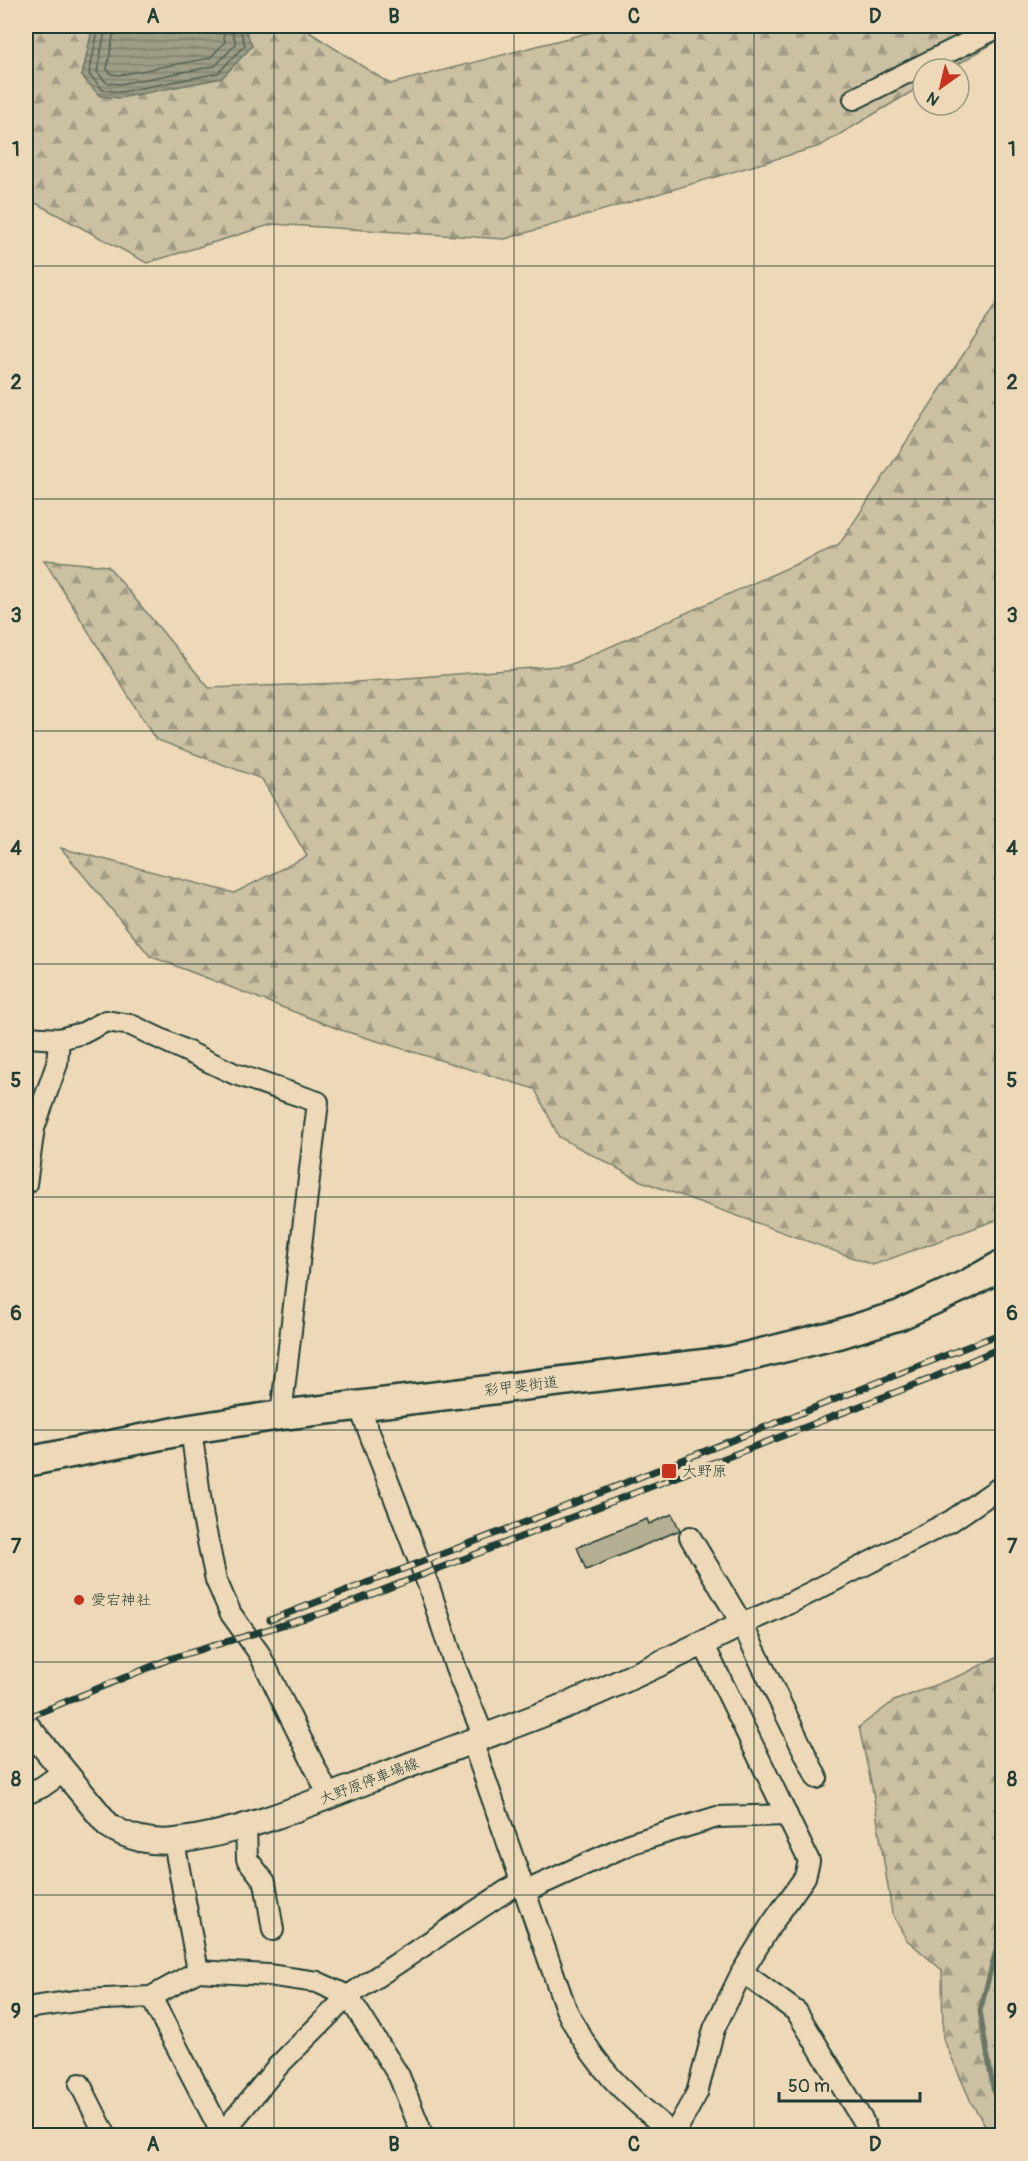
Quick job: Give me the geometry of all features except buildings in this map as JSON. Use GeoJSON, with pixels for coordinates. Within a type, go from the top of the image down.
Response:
{"type":"FeatureCollection","features":[{"type":"Feature","properties":{"kind":"highway","name":"彩甲斐街道"},"geometry":{"type":"LineString","coordinates":[[26,1462],[191,1429],[281,1415],[729,1361],[780,1350],[900,1315],[969,1284],[1002,1265]]}},
{"type":"Feature","properties":{"kind":"main road","name":"大野原停車場線"},"geometry":{"type":"LineString","coordinates":[[26,1725],[108,1825],[122,1835],[152,1841],[174,1842],[246,1825],[478,1739],[584,1698],[742,1624]]}},
{"type":"Feature","properties":{"kind":"street"},"geometry":{"type":"LineString","coordinates":[[854,99],[1001,26]]}},
{"type":"Feature","properties":{"kind":"street"},"geometry":{"type":"LineString","coordinates":[[26,1037],[59,1039],[83,1033],[106,1021],[131,1025],[235,1074],[318,1102],[281,1415]]}},
{"type":"Feature","properties":{"kind":"street"},"geometry":{"type":"LineString","coordinates":[[26,1184],[34,1128],[57,1064],[59,1039]]}},
{"type":"Feature","properties":{"kind":"street"},"geometry":{"type":"LineString","coordinates":[[359,1406],[429,1587],[522,1886],[566,2009],[580,2037],[597,2062],[628,2096],[675,2135],[697,2094],[714,2029],[742,1972],[771,1925],[805,1877],[809,1861],[703,1643]]}},
{"type":"Feature","properties":{"kind":"street"},"geometry":{"type":"LineString","coordinates":[[191,1429],[203,1518],[216,1580],[231,1614],[259,1653],[329,1796]]}},
{"type":"Feature","properties":{"kind":"street"},"geometry":{"type":"LineString","coordinates":[[742,1624],[790,1603],[951,1521],[1002,1486]]}},
{"type":"Feature","properties":{"kind":"street"},"geometry":{"type":"LineString","coordinates":[[690,1537],[742,1624],[817,1778]]}},
{"type":"Feature","properties":{"kind":"street"},"geometry":{"type":"LineString","coordinates":[[26,1794],[42,1787],[63,1772]]}},
{"type":"Feature","properties":{"kind":"street"},"geometry":{"type":"LineString","coordinates":[[151,1997],[222,2134],[278,2066],[348,1996],[522,1886],[632,1843],[717,1817],[787,1815]]}},
{"type":"Feature","properties":{"kind":"street"},"geometry":{"type":"LineString","coordinates":[[246,1825],[247,1859],[265,1882],[273,1930]]}},
{"type":"Feature","properties":{"kind":"street"},"geometry":{"type":"LineString","coordinates":[[174,1842],[198,1971]]}},
{"type":"Feature","properties":{"kind":"street"},"geometry":{"type":"LineString","coordinates":[[26,2008],[83,2000],[151,1997],[198,1971],[268,1975],[317,1982],[348,1996],[399,2076],[416,2133]]}},
{"type":"Feature","properties":{"kind":"street"},"geometry":{"type":"LineString","coordinates":[[742,1972],[797,2012],[864,2123],[868,2136]]}},
{"type":"Feature","properties":{"kind":"street"},"geometry":{"type":"LineString","coordinates":[[80,2084],[100,2134]]}},
{"type":"Feature","properties":{"kind":"green space"},"geometry":{"type":"Polygon","coordinates":[[[26,26],[93,26],[82,76],[252,46],[244,26],[300,26],[390,84],[599,30],[680,26],[1002,26],[1002,38],[970,57],[911,57],[911,92],[820,146],[505,239],[273,224],[147,263],[26,198],[26,26]]]}},
{"type":"Feature","properties":{"kind":"green space"},"geometry":{"type":"Polygon","coordinates":[[[1002,295],[1002,1218],[873,1265],[641,1181],[559,1137],[535,1089],[341,1030],[150,956],[61,848],[234,893],[307,856],[262,779],[155,739],[44,560],[108,566],[209,688],[344,683],[569,665],[839,545],[1002,295]]]}},
{"type":"Feature","properties":{"kind":"green space"},"geometry":{"type":"Polygon","coordinates":[[[1002,1654],[1002,2135],[992,2136],[972,2104],[943,2038],[942,1970],[906,1939],[892,1913],[873,1792],[859,1727],[894,1701],[966,1673],[1002,1654]]]}},
{"type":"Feature","properties":{"kind":"water"},"geometry":{"type":"Polygon","coordinates":[[[93,26],[244,26],[252,46],[222,78],[120,98],[100,96],[82,76],[93,26]]]}},
{"type":"Feature","properties":{"kind":"waterway"},"geometry":{"type":"LineString","coordinates":[[1002,1903],[998,1943],[980,2011],[993,2088],[1002,2106]]}},
{"type":"Feature","properties":{"kind":"railway"},"geometry":{"type":"LineString","coordinates":[[270,1620],[544,1515],[1002,1333]]}},
{"type":"Feature","properties":{"kind":"railway"},"geometry":{"type":"LineString","coordinates":[[26,1718],[172,1658],[326,1612],[930,1379],[1002,1347]]}},
{"type":"Feature","properties":{"kind":"place","name":"大野原"},"geometry":{"type":"Point","coordinates":[669,1471]}},
{"type":"Feature","properties":{"kind":"place","name":"愛宕神社"},"geometry":{"type":"Point","coordinates":[79,1600]}}]}
